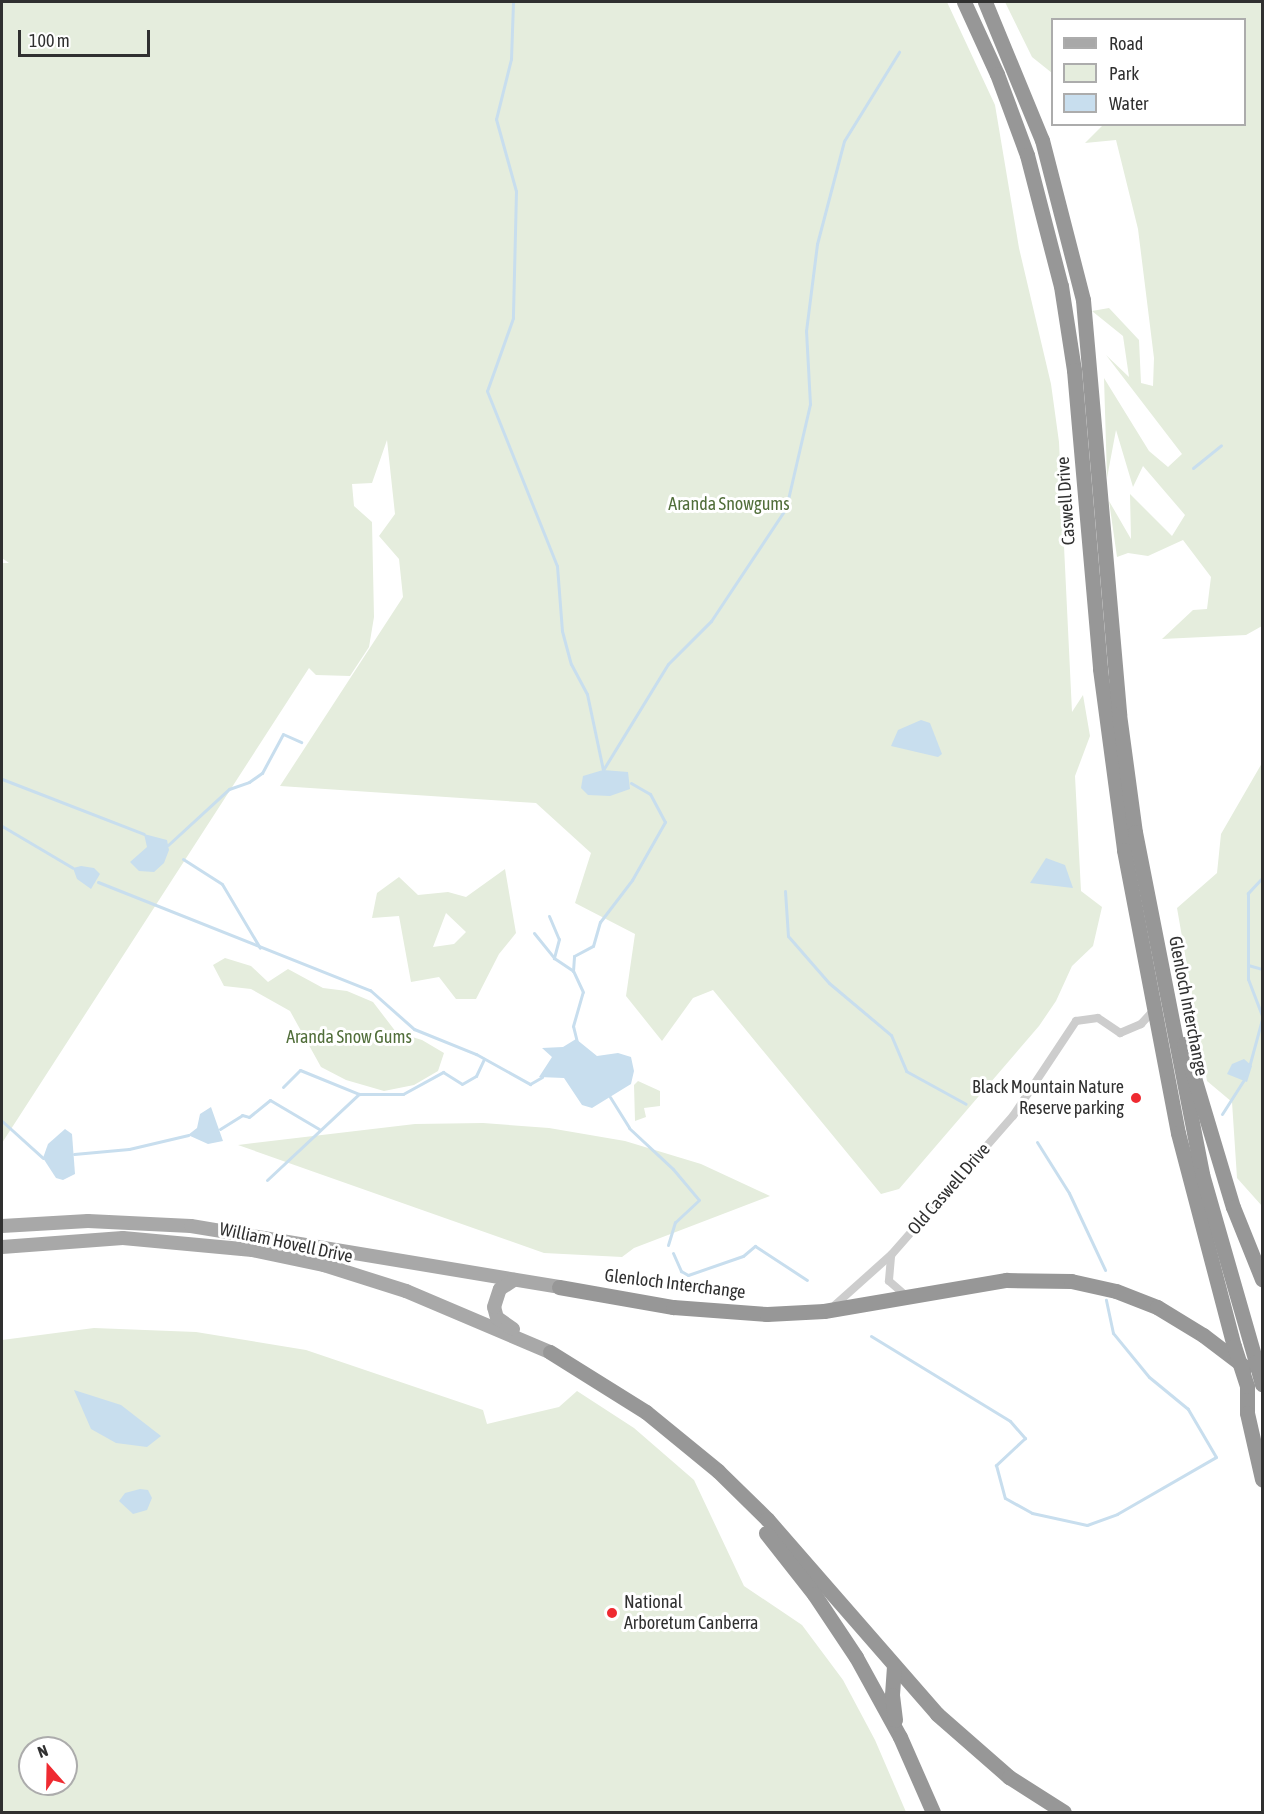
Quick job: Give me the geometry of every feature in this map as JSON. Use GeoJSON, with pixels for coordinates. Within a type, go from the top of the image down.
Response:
{"type":"FeatureCollection","features":[{"type":"Feature","properties":{"kind":"highway","name":"Caswell Drive"},"geometry":{"type":"LineString","coordinates":[[964,2],[997,74],[1027,155],[1063,296],[1074,370],[1109,743],[1153,1011]]}},
{"type":"Feature","properties":{"kind":"highway","name":"Caswell Drive"},"geometry":{"type":"LineString","coordinates":[[985,2],[1042,140],[1083,300],[1112,632]]}},
{"type":"Feature","properties":{"kind":"highway","name":"Glenloch Interchange"},"geometry":{"type":"LineString","coordinates":[[1112,632],[1129,790],[1202,1174],[1263,1382]]}},
{"type":"Feature","properties":{"kind":"highway"},"geometry":{"type":"LineString","coordinates":[[1148,899],[1157,922],[1180,1031],[1226,1185],[1263,1280]]}},
{"type":"Feature","properties":{"kind":"highway","name":"Glenloch Interchange"},"geometry":{"type":"LineString","coordinates":[[1153,1011],[1187,1173],[1234,1346],[1263,1438]]}},
{"type":"Feature","properties":{"kind":"highway","name":"Glenloch Interchange"},"geometry":{"type":"LineString","coordinates":[[559,1287],[631,1300],[737,1313],[824,1311],[1023,1279],[1100,1286],[1176,1318],[1263,1382]]}},
{"type":"Feature","properties":{"kind":"highway"},"geometry":{"type":"LineString","coordinates":[[550,1352],[646,1412],[752,1503],[894,1666],[972,1747],[1064,1812]]}},
{"type":"Feature","properties":{"kind":"highway"},"geometry":{"type":"LineString","coordinates":[[1247,1386],[1248,1413],[1263,1479]]}},
{"type":"Feature","properties":{"kind":"highway"},"geometry":{"type":"LineString","coordinates":[[646,1412],[731,1494],[793,1565],[846,1642],[900,1737],[933,1812]]}},
{"type":"Feature","properties":{"kind":"highway"},"geometry":{"type":"LineString","coordinates":[[894,1666],[892,1702],[900,1737]]}},
{"type":"Feature","properties":{"kind":"main road","name":"William Hovell Drive"},"geometry":{"type":"LineString","coordinates":[[2,1226],[88,1221],[192,1226],[514,1280]]}},
{"type":"Feature","properties":{"kind":"main road","name":"William Hovell Drive"},"geometry":{"type":"LineString","coordinates":[[2,1246],[148,1239],[252,1250],[324,1265],[396,1288],[550,1352]]}},
{"type":"Feature","properties":{"kind":"main road"},"geometry":{"type":"LineString","coordinates":[[2,1240],[28,1244]]}},
{"type":"Feature","properties":{"kind":"main road","name":"Glenloch Interchange"},"geometry":{"type":"LineString","coordinates":[[514,1280],[559,1287]]}},
{"type":"Feature","properties":{"kind":"main road"},"geometry":{"type":"LineString","coordinates":[[514,1280],[498,1292],[495,1313],[502,1322],[550,1352]]}},
{"type":"Feature","properties":{"kind":"street","name":"Old Caswell Drive"},"geometry":{"type":"LineString","coordinates":[[824,1311],[853,1293],[892,1254],[1022,1105],[1077,1021],[1098,1018],[1120,1033],[1141,1024],[1153,1011]]}},
{"type":"Feature","properties":{"kind":"street"},"geometry":{"type":"LineString","coordinates":[[892,1254],[887,1268],[889,1281],[900,1294],[913,1296]]}},
{"type":"Feature","properties":{"kind":"green space","name":"Aranda Snowgums"},"geometry":{"type":"Polygon","coordinates":[[[2,2],[947,2],[995,105],[1019,248],[1051,384],[1059,442],[1072,712],[1083,695],[1090,736],[1075,776],[1081,891],[1102,907],[1093,946],[1072,966],[1056,1001],[1039,1026],[899,1189],[881,1194],[713,990],[693,998],[662,1041],[626,996],[635,934],[575,903],[591,853],[536,803],[280,786],[403,597],[399,559],[379,536],[395,514],[387,440],[372,483],[352,484],[354,506],[372,522],[374,617],[369,647],[350,676],[316,675],[309,668],[2,1143],[2,563],[9,563],[2,558],[2,2]]]}},
{"type":"Feature","properties":{"kind":"green space"},"geometry":{"type":"Polygon","coordinates":[[[1005,2],[1262,2],[1262,626],[1246,635],[1162,639],[1193,610],[1207,609],[1211,577],[1183,540],[1148,556],[1128,553],[1117,557],[1109,501],[1131,539],[1130,494],[1172,536],[1185,515],[1143,466],[1133,487],[1116,430],[1107,478],[1104,378],[1149,451],[1168,467],[1182,454],[1106,355],[1129,377],[1123,336],[1092,311],[1109,308],[1139,340],[1141,383],[1153,386],[1154,358],[1138,229],[1116,140],[1085,143],[1102,126],[1246,126],[1246,18],[1051,18],[1051,72],[1032,57],[1005,2]]]}},
{"type":"Feature","properties":{"kind":"green space"},"geometry":{"type":"Polygon","coordinates":[[[1262,763],[1262,1206],[1237,1178],[1232,1102],[1207,1081],[1177,908],[1217,873],[1221,834],[1262,763]]]}},
{"type":"Feature","properties":{"kind":"green space"},"geometry":{"type":"Polygon","coordinates":[[[505,869],[516,933],[499,954],[476,999],[456,999],[439,977],[411,982],[399,916],[372,918],[377,893],[399,877],[418,895],[448,892],[466,897],[505,869]],[[446,913],[433,947],[454,944],[466,932],[446,913]]]}},
{"type":"Feature","properties":{"kind":"green space","name":"Aranda Snow Gums"},"geometry":{"type":"Polygon","coordinates":[[[225,958],[251,966],[268,982],[288,969],[323,988],[347,991],[373,1002],[396,1032],[422,1040],[444,1053],[438,1071],[414,1085],[384,1091],[346,1080],[321,1067],[290,1011],[251,989],[224,986],[213,965],[225,958]]]}},
{"type":"Feature","properties":{"kind":"green space"},"geometry":{"type":"Polygon","coordinates":[[[638,1081],[660,1091],[660,1106],[644,1108],[646,1117],[635,1121],[634,1085],[638,1081]]]}},
{"type":"Feature","properties":{"kind":"green space"},"geometry":{"type":"Polygon","coordinates":[[[483,1123],[549,1128],[625,1141],[701,1164],[770,1196],[634,1248],[622,1257],[544,1253],[238,1145],[415,1124],[483,1123]]]}},
{"type":"Feature","properties":{"kind":"green space"},"geometry":{"type":"Polygon","coordinates":[[[94,1328],[196,1332],[306,1350],[483,1410],[487,1424],[559,1407],[577,1391],[634,1428],[694,1480],[744,1586],[802,1625],[843,1680],[875,1740],[906,1812],[2,1812],[2,1340],[94,1328]]]}},
{"type":"Feature","properties":{"kind":"water"},"geometry":{"type":"Polygon","coordinates":[[[921,720],[930,723],[942,754],[938,757],[891,746],[898,730],[921,720]]]}},
{"type":"Feature","properties":{"kind":"water"},"geometry":{"type":"Polygon","coordinates":[[[603,770],[628,772],[630,789],[610,796],[588,795],[581,788],[583,776],[603,770]]]}},
{"type":"Feature","properties":{"kind":"water"},"geometry":{"type":"Polygon","coordinates":[[[144,834],[167,840],[169,850],[164,863],[154,872],[139,871],[130,862],[147,847],[144,834]]]}},
{"type":"Feature","properties":{"kind":"water"},"geometry":{"type":"Polygon","coordinates":[[[1046,858],[1065,865],[1073,888],[1030,883],[1046,858]]]}},
{"type":"Feature","properties":{"kind":"water"},"geometry":{"type":"Polygon","coordinates":[[[81,866],[94,868],[100,874],[91,889],[77,879],[73,868],[81,866]]]}},
{"type":"Feature","properties":{"kind":"water"},"geometry":{"type":"Polygon","coordinates":[[[576,1039],[597,1056],[618,1053],[631,1057],[634,1071],[631,1084],[592,1108],[582,1105],[564,1078],[539,1077],[552,1057],[542,1048],[563,1047],[576,1039]]]}},
{"type":"Feature","properties":{"kind":"water"},"geometry":{"type":"Polygon","coordinates":[[[1244,1059],[1252,1066],[1247,1082],[1227,1074],[1232,1064],[1244,1059]]]}},
{"type":"Feature","properties":{"kind":"water"},"geometry":{"type":"Polygon","coordinates":[[[211,1107],[223,1141],[208,1144],[188,1135],[197,1128],[200,1114],[211,1107]]]}},
{"type":"Feature","properties":{"kind":"water"},"geometry":{"type":"Polygon","coordinates":[[[65,1129],[72,1134],[75,1174],[63,1180],[56,1178],[43,1158],[48,1144],[65,1129]]]}},
{"type":"Feature","properties":{"kind":"water"},"geometry":{"type":"Polygon","coordinates":[[[74,1390],[121,1405],[161,1436],[147,1447],[116,1443],[91,1429],[74,1390]]]}},
{"type":"Feature","properties":{"kind":"water"},"geometry":{"type":"Polygon","coordinates":[[[140,1489],[148,1490],[152,1498],[147,1510],[133,1514],[119,1501],[125,1493],[140,1489]]]}},
{"type":"Feature","properties":{"kind":"waterway"},"geometry":{"type":"LineString","coordinates":[[513,2],[511,59],[496,119],[516,191],[513,318],[487,391],[557,566],[562,631],[571,664],[587,694],[603,770]]}},
{"type":"Feature","properties":{"kind":"waterway"},"geometry":{"type":"LineString","coordinates":[[603,770],[668,664],[711,621],[786,508],[810,404],[806,331],[817,244],[844,141],[899,52]]}},
{"type":"Feature","properties":{"kind":"waterway"},"geometry":{"type":"LineString","coordinates":[[1193,468],[1221,445]]}},
{"type":"Feature","properties":{"kind":"waterway"},"geometry":{"type":"LineString","coordinates":[[168,845],[229,789],[249,782],[262,773],[283,734],[301,742]]}},
{"type":"Feature","properties":{"kind":"waterway"},"geometry":{"type":"LineString","coordinates":[[2,779],[144,834]]}},
{"type":"Feature","properties":{"kind":"waterway"},"geometry":{"type":"LineString","coordinates":[[577,1042],[573,1026],[583,992],[573,971],[574,956],[593,946],[600,922],[632,880],[665,822],[650,794],[631,783]]}},
{"type":"Feature","properties":{"kind":"waterway"},"geometry":{"type":"LineString","coordinates":[[2,826],[73,868]]}},
{"type":"Feature","properties":{"kind":"waterway"},"geometry":{"type":"LineString","coordinates":[[183,859],[222,884],[260,948]]}},
{"type":"Feature","properties":{"kind":"waterway"},"geometry":{"type":"LineString","coordinates":[[1262,878],[1248,893],[1248,979],[1262,1016]]}},
{"type":"Feature","properties":{"kind":"waterway"},"geometry":{"type":"LineString","coordinates":[[98,882],[370,990],[414,1029],[476,1054],[530,1084],[542,1077]]}},
{"type":"Feature","properties":{"kind":"waterway"},"geometry":{"type":"LineString","coordinates":[[785,891],[788,936],[829,983],[891,1035],[906,1071],[966,1104]]}},
{"type":"Feature","properties":{"kind":"waterway"},"geometry":{"type":"LineString","coordinates":[[549,916],[559,939],[554,958]]}},
{"type":"Feature","properties":{"kind":"waterway"},"geometry":{"type":"LineString","coordinates":[[534,933],[554,958],[573,971]]}},
{"type":"Feature","properties":{"kind":"waterway"},"geometry":{"type":"LineString","coordinates":[[1248,965],[1262,969]]}},
{"type":"Feature","properties":{"kind":"waterway"},"geometry":{"type":"LineString","coordinates":[[1249,1067],[1262,1019]]}},
{"type":"Feature","properties":{"kind":"waterway"},"geometry":{"type":"LineString","coordinates":[[267,1180],[359,1094],[403,1094],[443,1072],[462,1084],[476,1076],[484,1059]]}},
{"type":"Feature","properties":{"kind":"waterway"},"geometry":{"type":"LineString","coordinates":[[283,1087],[300,1070],[359,1094]]}},
{"type":"Feature","properties":{"kind":"waterway"},"geometry":{"type":"LineString","coordinates":[[1222,1114],[1245,1078]]}},
{"type":"Feature","properties":{"kind":"waterway"},"geometry":{"type":"LineString","coordinates":[[610,1097],[629,1128],[673,1169],[699,1200],[675,1222],[668,1245]]}},
{"type":"Feature","properties":{"kind":"waterway"},"geometry":{"type":"LineString","coordinates":[[220,1129],[242,1115],[249,1117],[270,1100],[319,1129]]}},
{"type":"Feature","properties":{"kind":"waterway"},"geometry":{"type":"LineString","coordinates":[[2,1121],[43,1158]]}},
{"type":"Feature","properties":{"kind":"waterway"},"geometry":{"type":"LineString","coordinates":[[74,1154],[129,1149],[188,1135]]}},
{"type":"Feature","properties":{"kind":"waterway"},"geometry":{"type":"LineString","coordinates":[[1037,1142],[1069,1193],[1105,1270]]}},
{"type":"Feature","properties":{"kind":"waterway"},"geometry":{"type":"LineString","coordinates":[[673,1253],[681,1271],[688,1275],[743,1256],[755,1246],[807,1280]]}},
{"type":"Feature","properties":{"kind":"waterway"},"geometry":{"type":"LineString","coordinates":[[871,1336],[1010,1421],[1025,1438],[996,1465],[1005,1498],[1032,1513],[1087,1525],[1117,1514],[1216,1457],[1188,1409],[1149,1377],[1113,1333],[1106,1300]]}},
{"type":"Feature","properties":{"kind":"place","name":"Black Mountain Nature Reserve parking"},"geometry":{"type":"Point","coordinates":[1136,1098]}},
{"type":"Feature","properties":{"kind":"place","name":"National Arboretum Canberra"},"geometry":{"type":"Point","coordinates":[612,1613]}}]}
